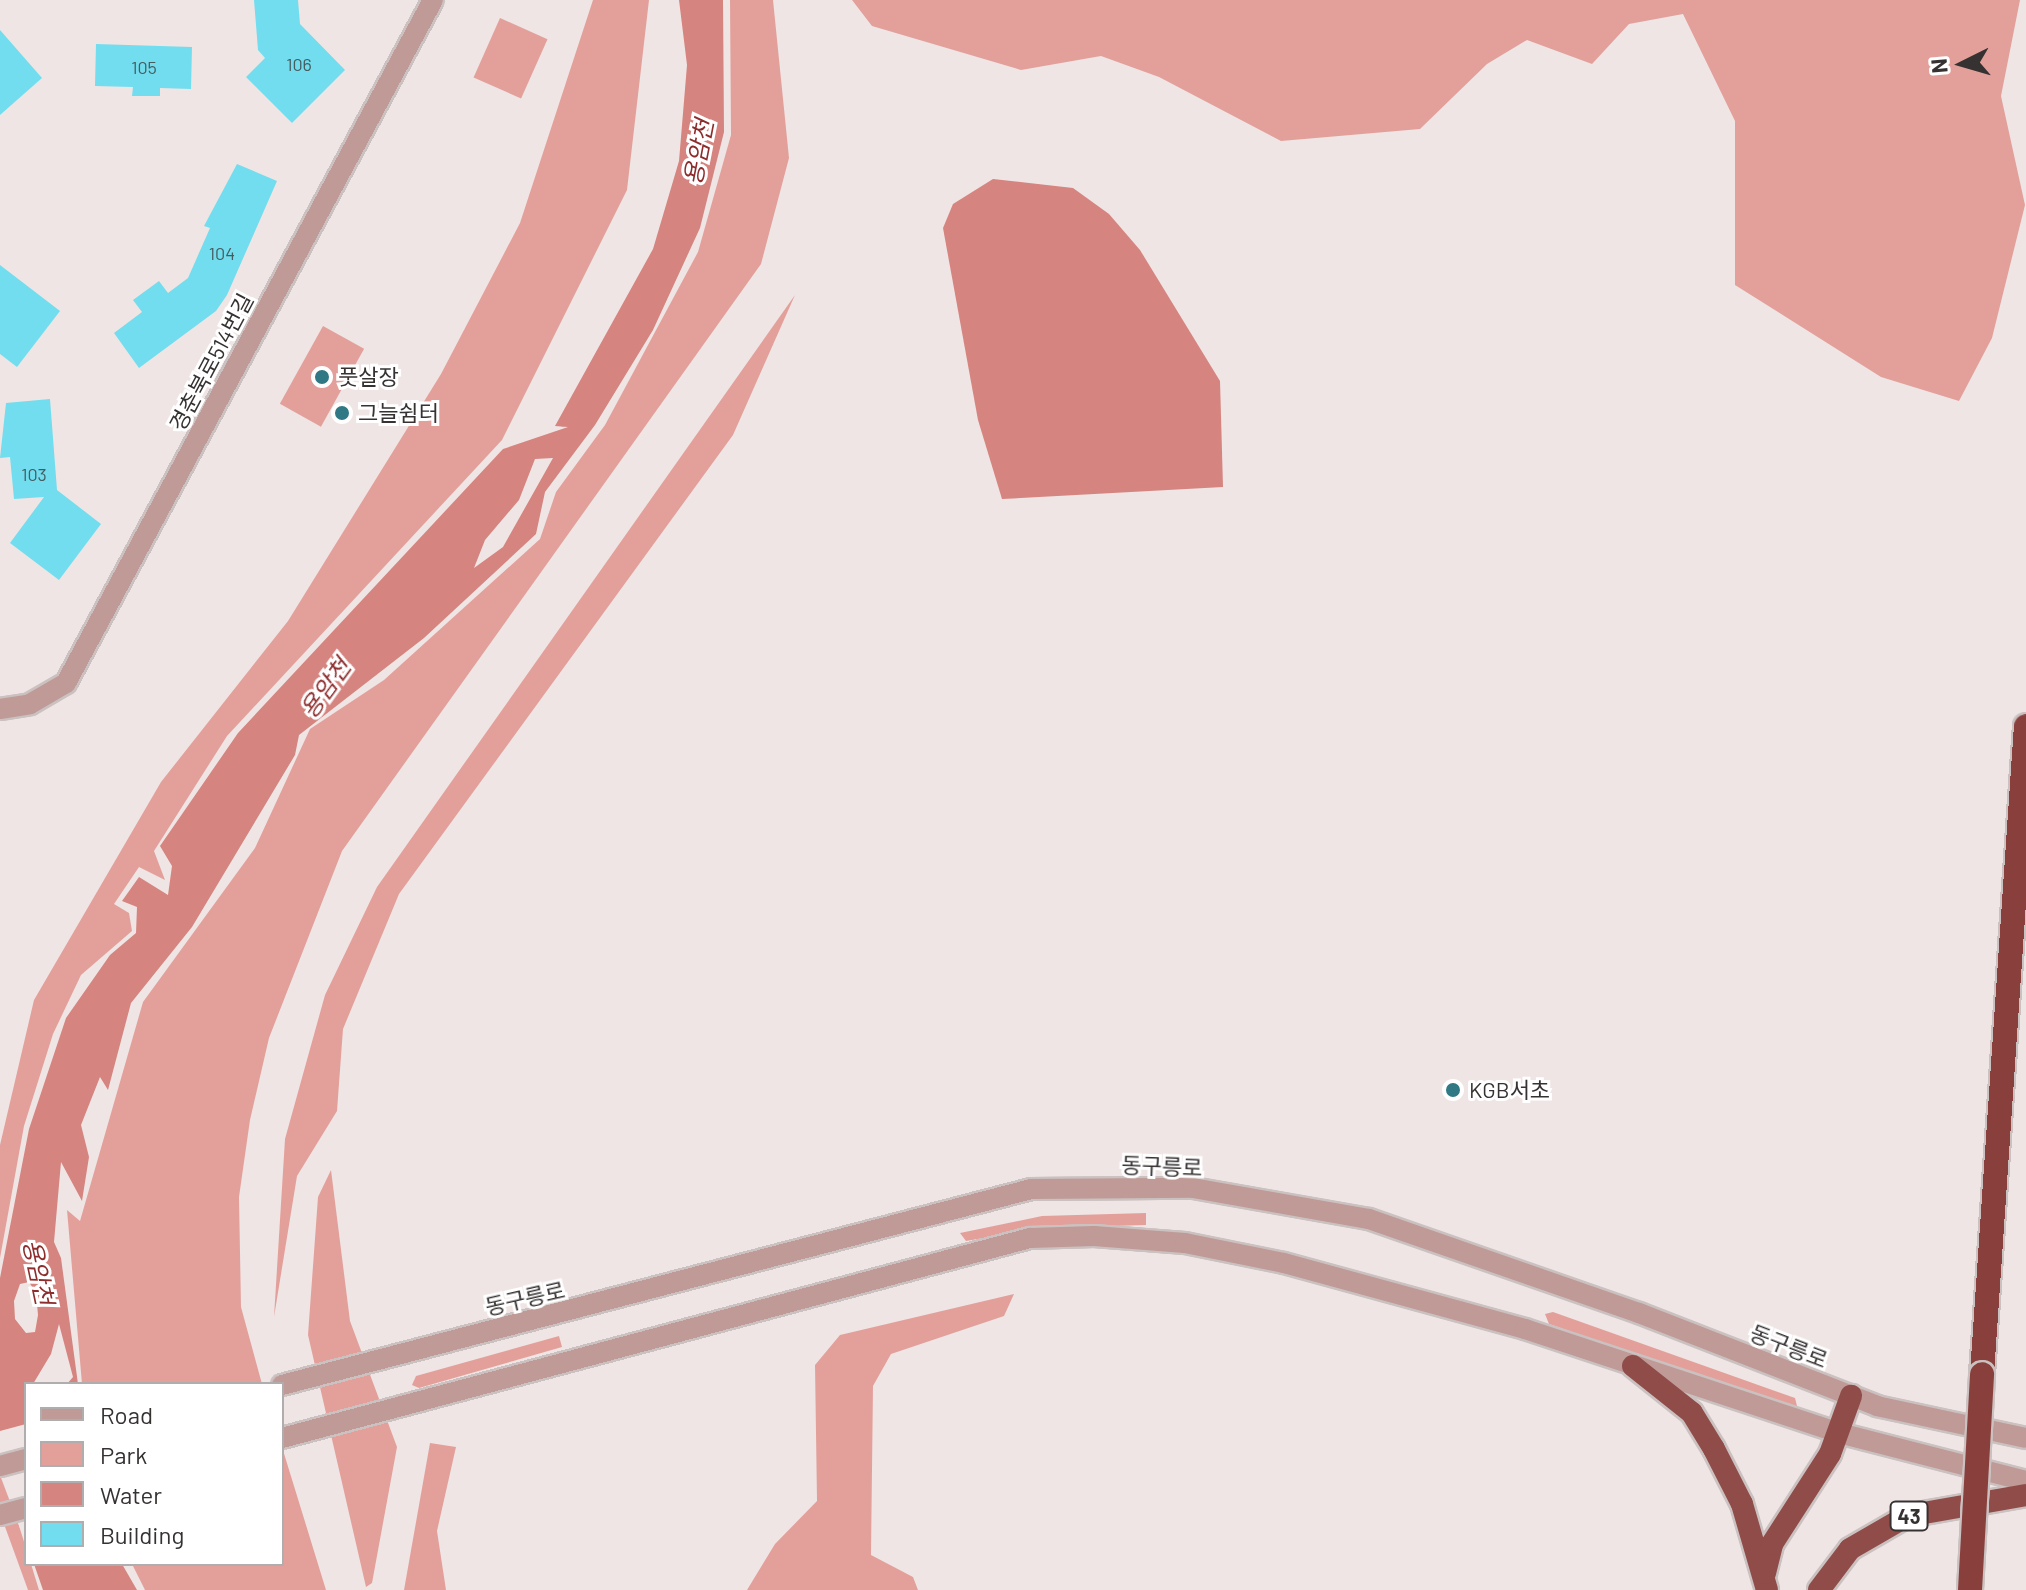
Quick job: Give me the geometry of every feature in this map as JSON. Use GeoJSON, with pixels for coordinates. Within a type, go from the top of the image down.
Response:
{"type":"FeatureCollection","features":[{"type":"Feature","properties":{"kind":"highway"},"geometry":{"type":"LineString","coordinates":[[1970,1590],[2026,726]]}},
{"type":"Feature","properties":{"kind":"highway"},"geometry":{"type":"LineString","coordinates":[[1633,1366],[1692,1413],[1742,1504],[1766,1582]]}},
{"type":"Feature","properties":{"kind":"highway"},"geometry":{"type":"LineString","coordinates":[[1766,1582],[1772,1544],[1839,1433],[1851,1396]]}},
{"type":"Feature","properties":{"kind":"highway","name":"43"},"geometry":{"type":"LineString","coordinates":[[1819,1590],[1850,1549],[1907,1516],[2026,1495]]}},
{"type":"Feature","properties":{"kind":"street","name":"경춘북로514번길"},"geometry":{"type":"LineString","coordinates":[[0,709],[30,704],[66,683],[433,0]]}},
{"type":"Feature","properties":{"kind":"street","name":"동구릉로"},"geometry":{"type":"LineString","coordinates":[[284,1384],[392,1353],[594,1307],[1031,1189],[1193,1188],[1369,1219],[1639,1313],[1851,1396],[2026,1438]]}},
{"type":"Feature","properties":{"kind":"street"},"geometry":{"type":"LineString","coordinates":[[284,1437],[1030,1238],[1094,1236],[1185,1243],[1284,1263],[1525,1329],[1839,1433],[2026,1481]]}},
{"type":"Feature","properties":{"kind":"street"},"geometry":{"type":"LineString","coordinates":[[0,1466],[24,1460]]}},
{"type":"Feature","properties":{"kind":"street"},"geometry":{"type":"LineString","coordinates":[[0,1515],[24,1509]]}},
{"type":"Feature","properties":{"kind":"green space"},"geometry":{"type":"Polygon","coordinates":[[[593,0],[649,0],[627,190],[502,440],[227,736],[154,851],[165,880],[139,867],[114,904],[129,913],[132,931],[81,975],[53,1034],[24,1126],[0,1258],[0,1145],[34,1000],[161,782],[288,621],[441,374],[520,223],[593,0]]]}},
{"type":"Feature","properties":{"kind":"green space"},"geometry":{"type":"Polygon","coordinates":[[[730,0],[773,0],[789,158],[761,264],[342,851],[269,1038],[250,1120],[239,1197],[241,1307],[261,1382],[82,1382],[67,1210],[80,1221],[143,1002],[255,848],[310,729],[384,680],[540,539],[556,492],[605,425],[698,252],[731,135],[730,0]]]}},
{"type":"Feature","properties":{"kind":"green space"},"geometry":{"type":"Polygon","coordinates":[[[852,0],[2020,0],[2001,96],[2025,205],[1992,338],[1959,401],[1881,377],[1735,285],[1735,121],[1683,14],[1629,24],[1592,64],[1527,40],[1487,64],[1420,129],[1281,141],[1159,77],[1101,56],[1021,70],[872,26],[852,0]]]}},
{"type":"Feature","properties":{"kind":"green space"},"geometry":{"type":"Polygon","coordinates":[[[500,18],[548,39],[521,99],[474,77],[500,18]]]}},
{"type":"Feature","properties":{"kind":"green space"},"geometry":{"type":"Polygon","coordinates":[[[795,295],[733,435],[399,894],[343,1029],[337,1111],[297,1176],[274,1317],[285,1139],[325,995],[377,887],[795,295]]]}},
{"type":"Feature","properties":{"kind":"green space","name":"풋살장"},"geometry":{"type":"Polygon","coordinates":[[[323,326],[364,349],[321,427],[280,404],[323,326]]]}},
{"type":"Feature","properties":{"kind":"green space"},"geometry":{"type":"Polygon","coordinates":[[[331,1170],[350,1321],[397,1447],[372,1583],[366,1587],[308,1335],[318,1197],[331,1170]]]}},
{"type":"Feature","properties":{"kind":"green space"},"geometry":{"type":"Polygon","coordinates":[[[1146,1213],[1146,1225],[1043,1228],[966,1241],[960,1233],[1042,1216],[1146,1213]]]}},
{"type":"Feature","properties":{"kind":"green space"},"geometry":{"type":"Polygon","coordinates":[[[1014,1294],[1004,1316],[891,1354],[873,1386],[871,1555],[913,1577],[918,1590],[747,1590],[775,1544],[817,1501],[815,1365],[840,1335],[1014,1294]]]}},
{"type":"Feature","properties":{"kind":"green space"},"geometry":{"type":"Polygon","coordinates":[[[1553,1312],[1795,1398],[1797,1406],[1792,1409],[1549,1324],[1545,1314],[1553,1312]]]}},
{"type":"Feature","properties":{"kind":"green space"},"geometry":{"type":"Polygon","coordinates":[[[559,1336],[562,1347],[419,1388],[412,1385],[416,1376],[559,1336]]]}},
{"type":"Feature","properties":{"kind":"green space"},"geometry":{"type":"Polygon","coordinates":[[[430,1443],[456,1447],[437,1531],[446,1590],[404,1590],[430,1443]]]}},
{"type":"Feature","properties":{"kind":"green space"},"geometry":{"type":"Polygon","coordinates":[[[284,1454],[326,1590],[145,1590],[133,1566],[284,1566],[284,1454]]]}},
{"type":"Feature","properties":{"kind":"green space"},"geometry":{"type":"Polygon","coordinates":[[[0,1465],[24,1542],[24,1566],[32,1566],[39,1590],[28,1590],[0,1513],[0,1465]]]}},
{"type":"Feature","properties":{"kind":"water","name":"용암천"},"geometry":{"type":"Polygon","coordinates":[[[679,0],[723,0],[724,132],[700,228],[653,330],[595,425],[545,492],[536,534],[424,638],[299,735],[295,755],[192,927],[131,1003],[108,1090],[100,1077],[81,1125],[89,1157],[82,1201],[61,1162],[54,1242],[61,1258],[78,1382],[69,1382],[73,1377],[59,1324],[51,1354],[34,1382],[24,1382],[24,1534],[0,1462],[0,1278],[29,1129],[66,1018],[110,955],[136,933],[137,907],[122,901],[139,877],[168,895],[172,866],[160,846],[238,733],[503,449],[568,427],[555,426],[653,249],[679,161],[687,65],[679,0]],[[553,458],[535,459],[519,500],[485,540],[474,568],[503,547],[553,458]],[[29,1282],[20,1284],[14,1301],[15,1319],[26,1333],[35,1332],[38,1315],[36,1293],[29,1282]]]}},
{"type":"Feature","properties":{"kind":"water"},"geometry":{"type":"Polygon","coordinates":[[[993,179],[1073,188],[1109,214],[1140,250],[1220,381],[1223,487],[1002,499],[978,420],[943,228],[953,204],[993,179]]]}},
{"type":"Feature","properties":{"kind":"water"},"geometry":{"type":"Polygon","coordinates":[[[35,1566],[123,1566],[137,1590],[43,1590],[35,1566]]]}},
{"type":"Feature","properties":{"kind":"pier"},"geometry":{"type":"Polygon","coordinates":[[[24,1425],[24,1539],[0,1475],[0,1431],[24,1425]]]}},
{"type":"Feature","properties":{"kind":"building"},"geometry":{"type":"Polygon","coordinates":[[[254,0],[298,0],[300,24],[345,70],[292,123],[246,77],[265,58],[258,50],[254,0]]]}},
{"type":"Feature","properties":{"kind":"building"},"geometry":{"type":"Polygon","coordinates":[[[0,30],[42,78],[0,115],[0,30]]]}},
{"type":"Feature","properties":{"kind":"building"},"geometry":{"type":"Polygon","coordinates":[[[96,44],[192,47],[191,89],[160,88],[160,96],[132,96],[133,87],[95,86],[96,44]]]}},
{"type":"Feature","properties":{"kind":"building"},"geometry":{"type":"Polygon","coordinates":[[[237,164],[277,181],[227,295],[216,311],[139,368],[114,333],[142,312],[133,300],[159,281],[168,293],[188,278],[210,228],[204,226],[237,164]]]}},
{"type":"Feature","properties":{"kind":"building"},"geometry":{"type":"Polygon","coordinates":[[[0,265],[60,311],[17,367],[0,354],[0,265]]]}},
{"type":"Feature","properties":{"kind":"building"},"geometry":{"type":"Polygon","coordinates":[[[50,399],[57,490],[101,524],[59,580],[10,543],[44,497],[14,499],[10,457],[0,458],[6,403],[50,399]]]}},
{"type":"Feature","properties":{"kind":"place","name":"풋살장"},"geometry":{"type":"Point","coordinates":[322,377]}},
{"type":"Feature","properties":{"kind":"place","name":"그늘쉼터"},"geometry":{"type":"Point","coordinates":[342,413]}},
{"type":"Feature","properties":{"kind":"place","name":"KGB서초"},"geometry":{"type":"Point","coordinates":[1453,1090]}}]}
